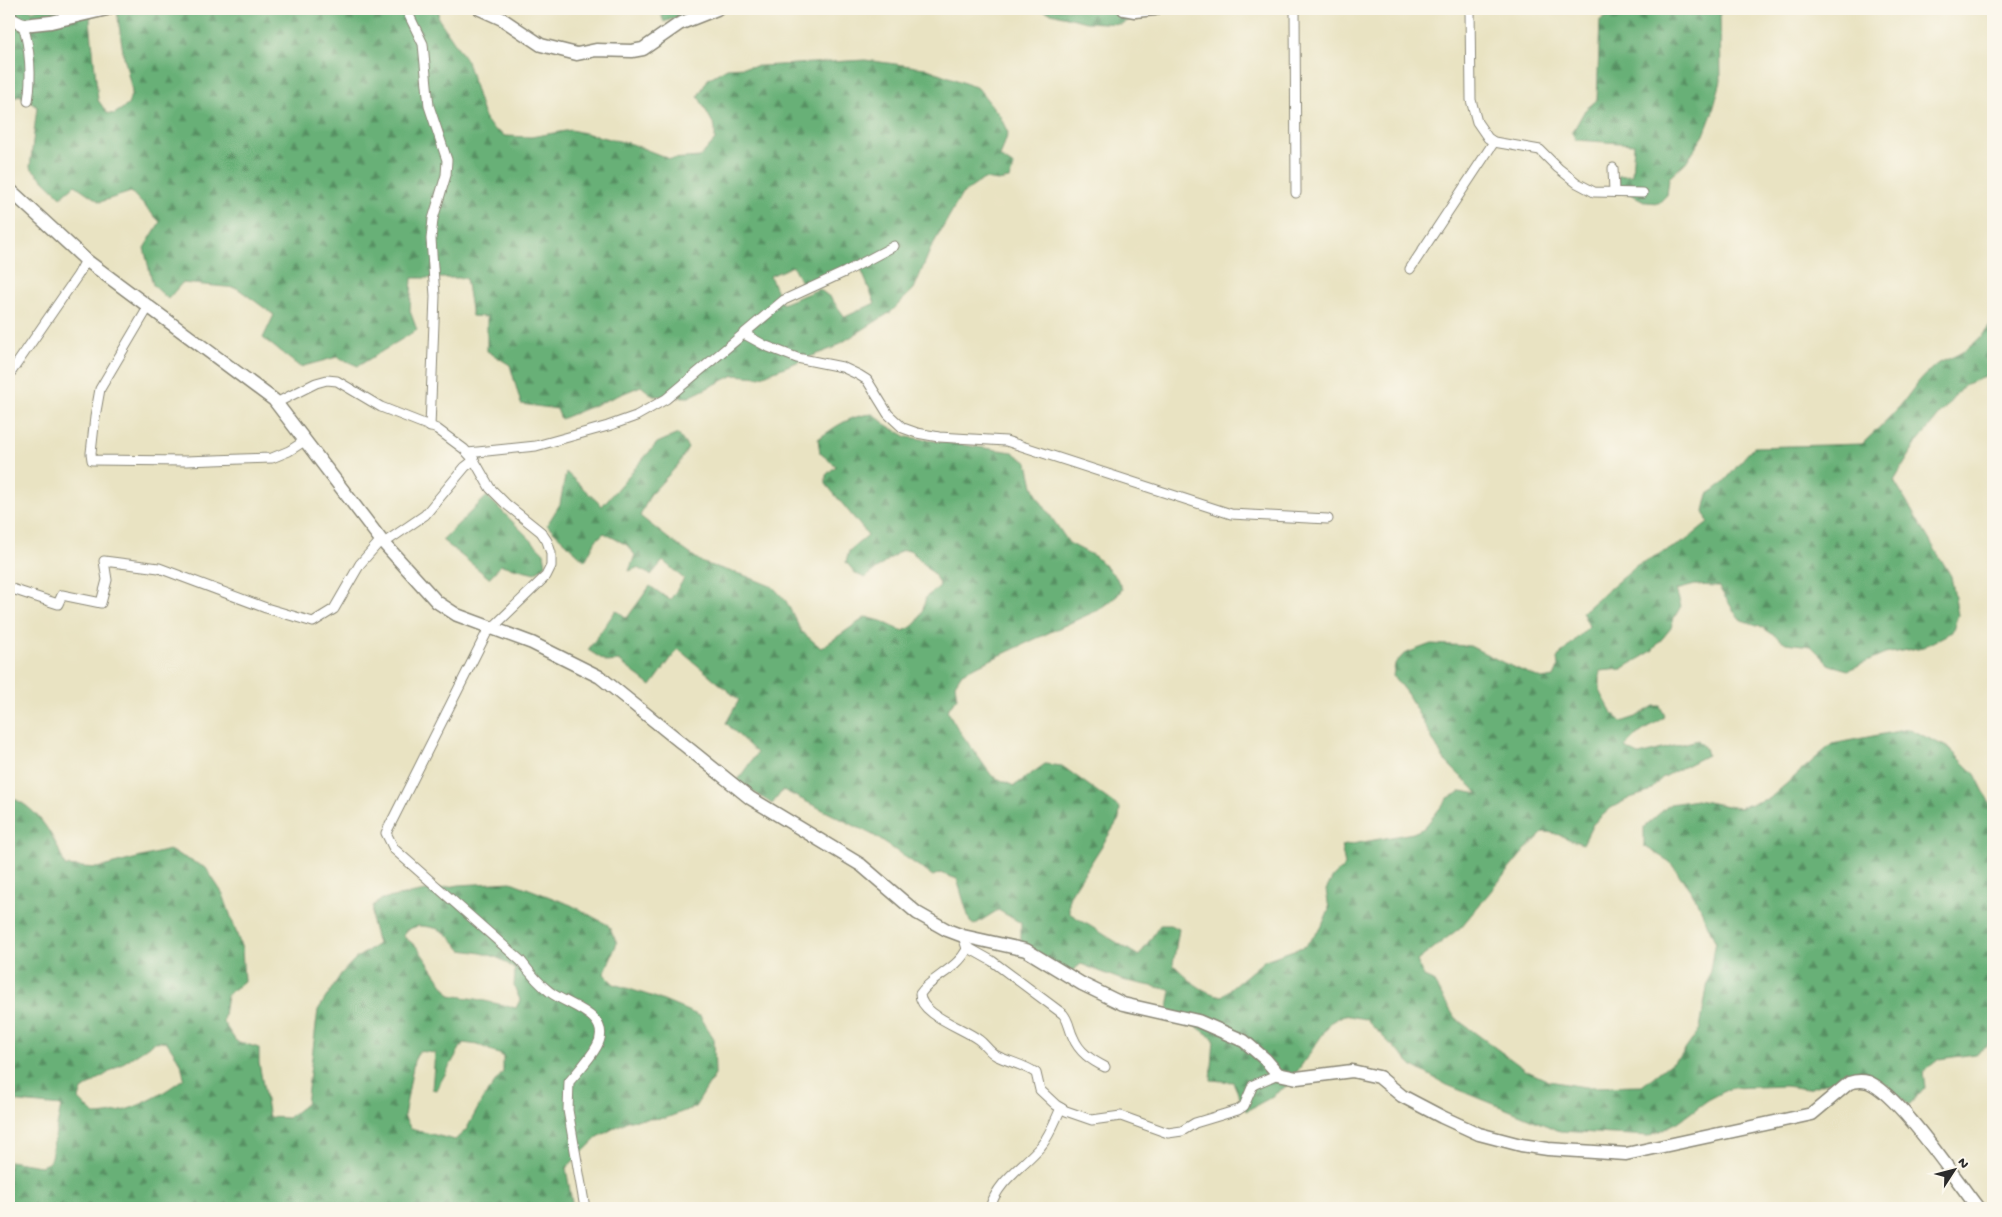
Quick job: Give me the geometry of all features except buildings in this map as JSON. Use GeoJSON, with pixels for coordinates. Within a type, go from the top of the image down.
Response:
{"type":"FeatureCollection","features":[{"type":"Feature","properties":{"kind":"street"},"geometry":{"type":"LineString","coordinates":[[9,18],[23,25],[51,22],[107,9]]}},
{"type":"Feature","properties":{"kind":"street"},"geometry":{"type":"LineString","coordinates":[[406,9],[423,44],[429,106],[447,160],[446,175],[433,219],[430,239],[435,296],[430,427]]}},
{"type":"Feature","properties":{"kind":"street"},"geometry":{"type":"LineString","coordinates":[[480,9],[502,19],[541,46],[577,54],[603,50],[632,51],[643,49],[679,24],[716,9]]}},
{"type":"Feature","properties":{"kind":"street"},"geometry":{"type":"LineString","coordinates":[[1124,9],[1135,11],[1156,9]]}},
{"type":"Feature","properties":{"kind":"street"},"geometry":{"type":"LineString","coordinates":[[1295,9],[1296,193]]}},
{"type":"Feature","properties":{"kind":"street"},"geometry":{"type":"LineString","coordinates":[[1470,9],[1471,100],[1482,132],[1494,142],[1540,150],[1577,184],[1594,192],[1643,193]]}},
{"type":"Feature","properties":{"kind":"street"},"geometry":{"type":"LineString","coordinates":[[23,25],[30,74],[28,101]]}},
{"type":"Feature","properties":{"kind":"street"},"geometry":{"type":"LineString","coordinates":[[1410,269],[1494,142]]}},
{"type":"Feature","properties":{"kind":"street"},"geometry":{"type":"LineString","coordinates":[[1614,168],[1614,192]]}},
{"type":"Feature","properties":{"kind":"street"},"geometry":{"type":"LineString","coordinates":[[9,189],[86,260],[276,402],[383,541],[437,602],[457,615],[532,643],[600,677],[750,798],[861,865],[917,913],[964,941],[1063,1014],[1068,1020],[1073,1038],[1080,1048],[1089,1058],[1105,1067]]}},
{"type":"Feature","properties":{"kind":"street"},"geometry":{"type":"LineString","coordinates":[[471,456],[536,446],[572,434],[608,426],[636,416],[666,399],[784,300],[894,246]]}},
{"type":"Feature","properties":{"kind":"street"},"geometry":{"type":"LineString","coordinates":[[9,375],[78,275],[86,260]]}},
{"type":"Feature","properties":{"kind":"street"},"geometry":{"type":"LineString","coordinates":[[149,306],[100,389],[94,426],[92,460],[177,461],[272,458],[289,451],[306,440]]}},
{"type":"Feature","properties":{"kind":"street"},"geometry":{"type":"LineString","coordinates":[[744,334],[766,346],[797,358],[842,367],[859,375],[867,380],[888,414],[903,428],[916,433],[1006,441],[1231,514],[1328,519]]}},
{"type":"Feature","properties":{"kind":"street"},"geometry":{"type":"LineString","coordinates":[[276,402],[316,383],[332,380],[337,381],[381,407],[438,430],[471,456],[490,488],[548,540],[551,566],[546,576],[486,634],[386,833],[394,849],[521,961],[544,988],[594,1018],[599,1025],[598,1045],[569,1082],[568,1088],[568,1110],[585,1208]]}},
{"type":"Feature","properties":{"kind":"street"},"geometry":{"type":"LineString","coordinates":[[9,588],[58,604],[62,595],[101,603],[107,580],[104,561],[159,568],[266,608],[312,622],[334,609],[360,564],[383,541],[425,514],[465,467],[471,456]]}},
{"type":"Feature","properties":{"kind":"street"},"geometry":{"type":"LineString","coordinates":[[964,941],[1026,950],[1082,984],[1123,1004],[1198,1021],[1213,1027],[1244,1041],[1265,1059],[1278,1074]]}},
{"type":"Feature","properties":{"kind":"street"},"geometry":{"type":"LineString","coordinates":[[964,941],[964,956],[949,970],[925,987],[920,994],[922,1004],[980,1041],[992,1053],[1036,1073],[1040,1090],[1061,1108],[1092,1120],[1121,1116],[1168,1133],[1175,1133],[1194,1123],[1238,1110],[1244,1106],[1253,1085],[1278,1074],[1297,1078],[1352,1071],[1379,1076],[1402,1096],[1479,1134],[1521,1146],[1626,1154],[1812,1114],[1849,1083],[1855,1081],[1867,1082],[1876,1087],[1896,1105],[1916,1127],[1978,1208]]}},
{"type":"Feature","properties":{"kind":"street"},"geometry":{"type":"LineString","coordinates":[[990,1208],[993,1197],[1010,1174],[1039,1148],[1047,1138],[1061,1108]]}},
{"type":"Feature","properties":{"kind":"street"},"geometry":{"type":"LineString","coordinates":[[9,1200],[11,1208]]}},
{"type":"Feature","properties":{"kind":"green space"},"geometry":{"type":"Polygon","coordinates":[[[9,9],[29,9],[33,11],[38,9],[66,9],[68,13],[79,11],[80,9],[92,9],[90,20],[98,100],[107,113],[114,114],[128,105],[132,91],[123,52],[117,11],[123,9],[211,9],[226,12],[250,9],[439,9],[438,18],[467,61],[484,117],[492,128],[505,136],[531,137],[571,130],[632,144],[670,159],[700,157],[715,140],[715,127],[698,96],[708,79],[727,68],[865,60],[925,68],[978,88],[1000,116],[1008,133],[1000,157],[1014,166],[1009,179],[998,181],[984,179],[962,194],[931,248],[914,289],[891,312],[833,348],[759,377],[734,375],[689,397],[653,396],[641,386],[561,419],[557,409],[521,404],[510,365],[487,351],[487,317],[472,316],[466,278],[412,278],[410,311],[417,330],[358,366],[337,357],[300,367],[263,338],[274,315],[237,288],[182,283],[168,299],[153,285],[144,248],[160,222],[131,192],[100,202],[75,185],[61,197],[30,167],[37,107],[19,95],[9,102],[9,9]],[[858,262],[802,285],[793,266],[770,276],[782,304],[819,289],[831,298],[845,317],[875,303],[858,262]]]}},
{"type":"Feature","properties":{"kind":"green space"},"geometry":{"type":"Polygon","coordinates":[[[659,9],[699,9],[664,22],[659,9]]]}},
{"type":"Feature","properties":{"kind":"green space"},"geometry":{"type":"Polygon","coordinates":[[[1036,9],[1150,9],[1121,24],[1086,22],[1036,9]]]}},
{"type":"Feature","properties":{"kind":"green space"},"geometry":{"type":"Polygon","coordinates":[[[1636,9],[1720,9],[1721,81],[1712,114],[1704,135],[1686,162],[1669,178],[1667,195],[1659,203],[1646,202],[1621,189],[1618,176],[1632,175],[1634,144],[1576,140],[1572,133],[1585,110],[1597,100],[1600,20],[1621,11],[1630,13],[1636,9]]]}},
{"type":"Feature","properties":{"kind":"green space"},"geometry":{"type":"Polygon","coordinates":[[[1993,321],[1993,378],[1987,376],[1964,385],[1918,441],[1894,481],[1951,576],[1958,615],[1952,632],[1923,647],[1885,654],[1848,670],[1830,665],[1811,646],[1786,643],[1760,626],[1739,619],[1718,586],[1695,585],[1676,590],[1681,606],[1671,628],[1652,651],[1622,669],[1600,671],[1600,691],[1611,711],[1621,722],[1636,717],[1654,706],[1660,706],[1665,716],[1638,734],[1625,748],[1639,755],[1698,740],[1705,748],[1707,755],[1662,778],[1649,792],[1630,798],[1611,808],[1593,824],[1583,844],[1554,833],[1544,832],[1525,850],[1461,927],[1417,961],[1424,977],[1433,981],[1455,1018],[1527,1071],[1549,1081],[1585,1087],[1642,1086],[1682,1054],[1700,1029],[1715,941],[1695,897],[1670,862],[1644,846],[1644,827],[1670,804],[1697,800],[1738,808],[1770,798],[1832,744],[1909,729],[1949,748],[1975,774],[1993,810],[1993,1042],[1975,1054],[1939,1059],[1923,1072],[1925,1087],[1909,1105],[1886,1084],[1861,1071],[1807,1089],[1785,1086],[1731,1088],[1708,1100],[1678,1122],[1649,1136],[1560,1131],[1447,1085],[1413,1066],[1365,1019],[1344,1015],[1331,1022],[1288,1085],[1246,1111],[1233,1082],[1211,1080],[1214,1039],[1196,1026],[1166,1021],[1171,990],[1122,980],[1081,964],[1061,980],[1021,954],[1021,923],[998,910],[974,925],[970,922],[957,879],[940,873],[933,876],[873,835],[783,790],[772,804],[737,781],[757,753],[726,723],[739,700],[678,649],[651,686],[619,661],[607,662],[588,650],[616,610],[627,618],[650,586],[670,600],[684,579],[663,561],[651,575],[637,568],[629,571],[635,555],[627,545],[604,533],[596,540],[585,561],[547,525],[560,504],[566,472],[602,506],[657,443],[678,434],[688,448],[678,465],[650,495],[640,516],[703,563],[746,576],[773,587],[786,601],[801,631],[821,648],[866,617],[881,621],[902,631],[908,629],[919,618],[926,597],[940,586],[935,576],[910,550],[900,551],[865,578],[856,574],[846,562],[849,551],[868,535],[826,484],[826,475],[836,466],[820,453],[818,439],[851,419],[873,414],[888,426],[907,437],[1013,452],[1028,463],[1033,486],[1039,499],[1069,543],[1096,557],[1116,577],[1122,589],[1117,596],[1098,610],[962,673],[955,684],[957,698],[947,710],[958,729],[992,776],[1014,786],[1045,764],[1062,766],[1120,808],[1119,819],[1069,897],[1069,913],[1139,956],[1160,925],[1170,925],[1179,929],[1173,964],[1207,992],[1222,996],[1265,960],[1305,946],[1321,928],[1329,909],[1326,890],[1333,877],[1345,865],[1341,846],[1413,833],[1424,828],[1448,798],[1462,791],[1479,794],[1444,760],[1408,695],[1393,676],[1395,664],[1404,654],[1431,644],[1470,646],[1542,679],[1554,677],[1558,668],[1557,658],[1589,626],[1582,612],[1637,565],[1684,542],[1708,523],[1704,511],[1708,494],[1727,479],[1754,447],[1862,444],[1900,406],[1926,374],[1936,365],[1967,349],[1982,336],[1993,321]]]}},
{"type":"Feature","properties":{"kind":"green space"},"geometry":{"type":"Polygon","coordinates":[[[487,496],[544,553],[546,565],[535,573],[501,565],[489,578],[442,540],[487,496]]]}},
{"type":"Feature","properties":{"kind":"green space"},"geometry":{"type":"Polygon","coordinates":[[[9,797],[19,801],[37,816],[57,845],[65,866],[98,868],[169,850],[206,868],[223,894],[242,949],[244,981],[227,995],[223,1022],[236,1041],[259,1048],[259,1063],[269,1117],[288,1118],[306,1104],[318,1010],[341,974],[355,959],[378,944],[372,922],[373,906],[382,899],[459,885],[511,882],[571,905],[608,925],[617,943],[604,974],[614,984],[654,997],[700,1016],[714,1039],[715,1075],[695,1107],[666,1118],[629,1120],[598,1137],[566,1168],[573,1208],[9,1208],[9,1161],[41,1166],[50,1162],[61,1106],[9,1101],[9,797]],[[418,926],[406,930],[403,936],[417,947],[450,995],[516,1008],[520,1000],[514,986],[515,970],[496,957],[461,950],[448,935],[438,929],[418,926]],[[166,1041],[155,1042],[82,1090],[79,1099],[95,1115],[119,1112],[142,1104],[184,1078],[181,1063],[166,1041]],[[463,1043],[436,1090],[432,1089],[435,1053],[419,1051],[414,1061],[404,1116],[411,1129],[455,1140],[466,1130],[484,1097],[503,1072],[503,1056],[479,1045],[463,1043]]]}}]}
